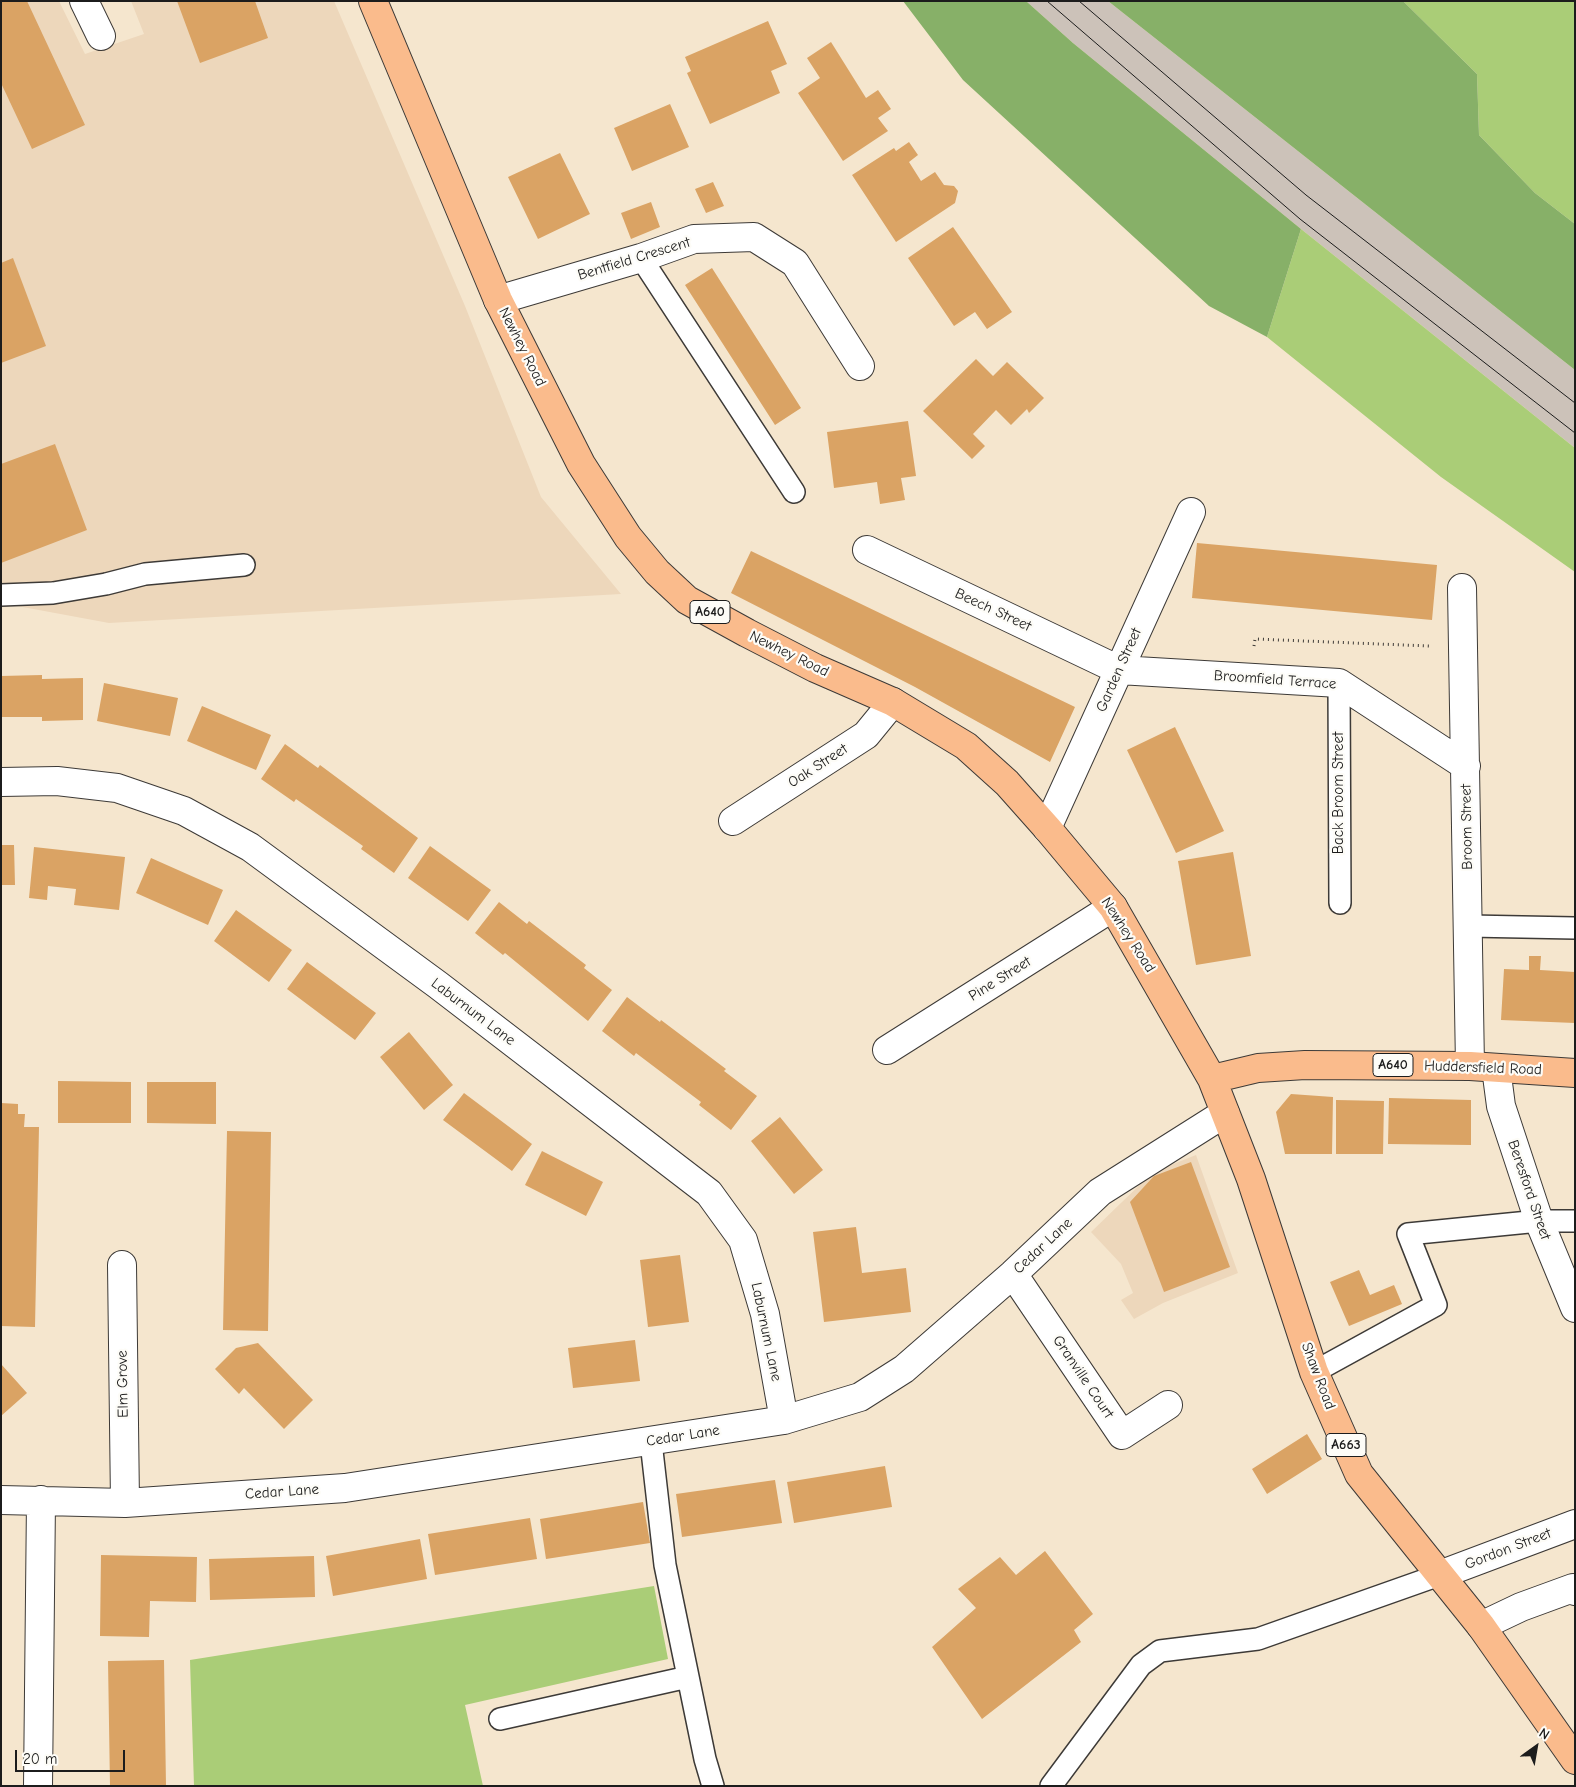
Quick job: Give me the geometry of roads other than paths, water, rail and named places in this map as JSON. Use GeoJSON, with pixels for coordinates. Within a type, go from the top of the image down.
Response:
{"type":"FeatureCollection","features":[{"type":"Feature","properties":{"kind":"main road","name":"Newhey Road"},"geometry":{"type":"LineString","coordinates":[[372,1],[498,300],[581,464],[628,537],[657,572],[687,600],[815,668],[893,702],[966,746],[1007,783],[1048,828],[1112,907],[1212,1079]]}},
{"type":"Feature","properties":{"kind":"main road","name":"Huddersfield Road"},"geometry":{"type":"LineString","coordinates":[[1212,1079],[1258,1068],[1483,1067],[1575,1073]]}},
{"type":"Feature","properties":{"kind":"main road","name":"Shaw Road"},"geometry":{"type":"LineString","coordinates":[[1212,1079],[1251,1179],[1314,1372],[1359,1474],[1442,1574],[1570,1743]]}},
{"type":"Feature","properties":{"kind":"street"},"geometry":{"type":"LineString","coordinates":[[84,1],[101,36]]}},
{"type":"Feature","properties":{"kind":"street","name":"Bentfield Crescent"},"geometry":{"type":"LineString","coordinates":[[498,300],[641,258],[694,239],[754,238],[795,263],[860,366]]}},
{"type":"Feature","properties":{"kind":"street","name":"Garden Street"},"geometry":{"type":"LineString","coordinates":[[1048,828],[1190,512]]}},
{"type":"Feature","properties":{"kind":"street","name":"Beech Street"},"geometry":{"type":"LineString","coordinates":[[867,550],[1119,670]]}},
{"type":"Feature","properties":{"kind":"street","name":"Broom Street"},"geometry":{"type":"LineString","coordinates":[[1462,588],[1468,926],[1483,1067]]}},
{"type":"Feature","properties":{"kind":"street","name":"Broomfield Terrace"},"geometry":{"type":"LineString","coordinates":[[1119,670],[1339,683],[1466,766]]}},
{"type":"Feature","properties":{"kind":"street","name":"Oak Street"},"geometry":{"type":"LineString","coordinates":[[733,821],[866,735],[893,702]]}},
{"type":"Feature","properties":{"kind":"street","name":"Laburnum Lane"},"geometry":{"type":"LineString","coordinates":[[1,782],[57,781],[117,788],[184,811],[250,847],[438,985],[708,1193],[743,1240],[765,1314],[784,1420]]}},
{"type":"Feature","properties":{"kind":"street","name":"Pine Street"},"geometry":{"type":"LineString","coordinates":[[887,1050],[1112,907]]}},
{"type":"Feature","properties":{"kind":"street","name":"Beresford Street"},"geometry":{"type":"LineString","coordinates":[[1483,1067],[1501,1106],[1539,1221],[1575,1308]]}},
{"type":"Feature","properties":{"kind":"street","name":"Cedar Lane"},"geometry":{"type":"LineString","coordinates":[[1,1500],[125,1503],[345,1488],[784,1420],[860,1397],[904,1369],[1013,1274],[1100,1192],[1225,1113]]}},
{"type":"Feature","properties":{"kind":"street","name":"Elm Grove"},"geometry":{"type":"LineString","coordinates":[[122,1265],[125,1503]]}},
{"type":"Feature","properties":{"kind":"street","name":"Granville Court"},"geometry":{"type":"LineString","coordinates":[[1013,1274],[1122,1435],[1168,1405]]}},
{"type":"Feature","properties":{"kind":"street"},"geometry":{"type":"LineString","coordinates":[[38,1786],[41,1500]]}},
{"type":"Feature","properties":{"kind":"street","name":"Gordon Street"},"geometry":{"type":"LineString","coordinates":[[1442,1574],[1575,1524]]}},
{"type":"Feature","properties":{"kind":"street"},"geometry":{"type":"LineString","coordinates":[[1481,1626],[1521,1607],[1573,1588],[1575,1591]]}},
{"type":"Feature","properties":{"kind":"lane"},"geometry":{"type":"LineString","coordinates":[[641,258],[794,492]]}},
{"type":"Feature","properties":{"kind":"lane"},"geometry":{"type":"LineString","coordinates":[[1,595],[54,593],[106,584],[144,574],[244,565]]}},
{"type":"Feature","properties":{"kind":"lane","name":"Back Broom Street"},"geometry":{"type":"LineString","coordinates":[[1339,683],[1340,903]]}},
{"type":"Feature","properties":{"kind":"lane"},"geometry":{"type":"LineString","coordinates":[[1468,926],[1575,928]]}},
{"type":"Feature","properties":{"kind":"lane"},"geometry":{"type":"LineString","coordinates":[[1314,1372],[1436,1305],[1408,1234],[1539,1221],[1575,1221]]}},
{"type":"Feature","properties":{"kind":"lane"},"geometry":{"type":"LineString","coordinates":[[651,1442],[665,1565],[705,1759],[713,1786]]}},
{"type":"Feature","properties":{"kind":"lane"},"geometry":{"type":"LineString","coordinates":[[1051,1786],[1141,1665],[1160,1651],[1258,1639],[1442,1574]]}},
{"type":"Feature","properties":{"kind":"lane"},"geometry":{"type":"LineString","coordinates":[[500,1719],[688,1677]]}},
{"type":"Feature","properties":{"kind":"tram line"},"geometry":{"type":"LineString","coordinates":[[1047,1],[1300,219],[1575,433]]}},
{"type":"Feature","properties":{"kind":"tram line"},"geometry":{"type":"LineString","coordinates":[[1079,1],[1306,195],[1575,403]]}}]}
